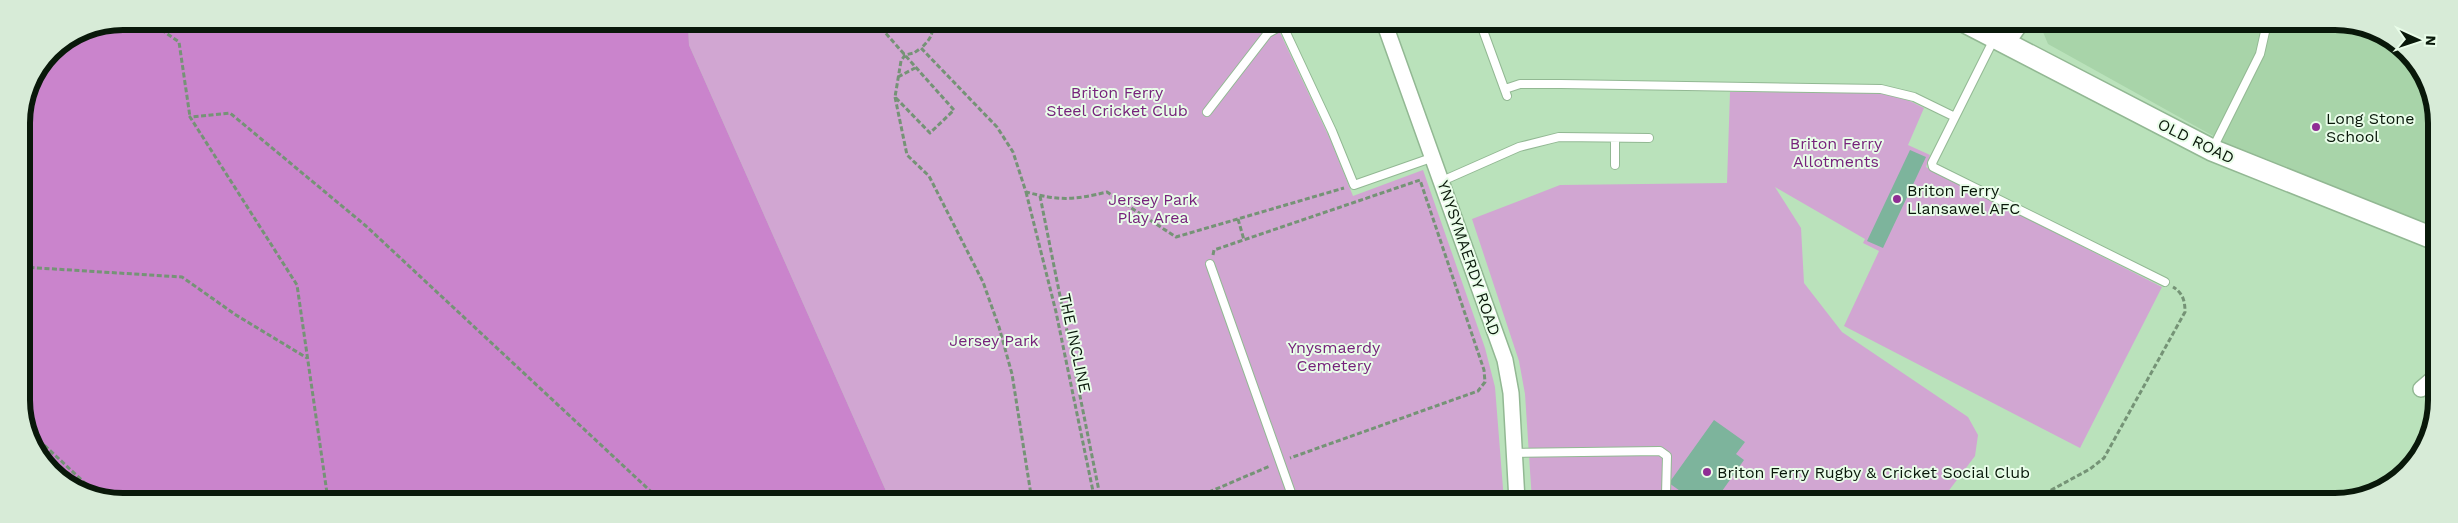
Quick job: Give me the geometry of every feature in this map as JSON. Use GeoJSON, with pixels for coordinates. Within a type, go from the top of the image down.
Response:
{"type":"FeatureCollection","features":[{"type":"Feature","properties":{"kind":"street","name":"YNYSYMAERDY ROAD"},"geometry":{"type":"LineString","coordinates":[[1387,30],[1434,157],[1505,360],[1511,393],[1517,493]]}},
{"type":"Feature","properties":{"kind":"street","name":"OLD ROAD"},"geometry":{"type":"LineString","coordinates":[[1981,30],[2212,150],[2428,236]]}},
{"type":"Feature","properties":{"kind":"street"},"geometry":{"type":"LineString","coordinates":[[2001,40],[2013,30]]}},
{"type":"Feature","properties":{"kind":"street"},"geometry":{"type":"LineString","coordinates":[[2421,389],[2428,383]]}},
{"type":"Feature","properties":{"kind":"lane"},"geometry":{"type":"LineString","coordinates":[[1207,112],[1268,33],[1273,30]]}},
{"type":"Feature","properties":{"kind":"lane"},"geometry":{"type":"LineString","coordinates":[[1287,30],[1354,185],[1434,157]]}},
{"type":"Feature","properties":{"kind":"lane"},"geometry":{"type":"LineString","coordinates":[[1483,30],[1506,92],[1520,84],[1881,89],[1914,97],[1955,116]]}},
{"type":"Feature","properties":{"kind":"lane"},"geometry":{"type":"LineString","coordinates":[[2212,150],[2260,54],[2265,30]]}},
{"type":"Feature","properties":{"kind":"lane"},"geometry":{"type":"LineString","coordinates":[[2001,40],[1955,116],[1932,163],[1933,167],[2165,282]]}},
{"type":"Feature","properties":{"kind":"lane"},"geometry":{"type":"LineString","coordinates":[[1442,181],[1527,145],[1559,137],[1650,138]]}},
{"type":"Feature","properties":{"kind":"lane"},"geometry":{"type":"LineString","coordinates":[[1615,138],[1616,165]]}},
{"type":"Feature","properties":{"kind":"lane"},"geometry":{"type":"LineString","coordinates":[[1210,264],[1291,493]]}},
{"type":"Feature","properties":{"kind":"lane"},"geometry":{"type":"LineString","coordinates":[[1514,452],[1660,451],[1667,456],[1666,493]]}},
{"type":"Feature","properties":{"kind":"path"},"geometry":{"type":"LineString","coordinates":[[162,30],[179,42],[190,117],[297,285],[327,493]]}},
{"type":"Feature","properties":{"kind":"path"},"geometry":{"type":"LineString","coordinates":[[883,30],[954,110],[930,132],[894,96]]}},
{"type":"Feature","properties":{"kind":"path"},"geometry":{"type":"LineString","coordinates":[[934,30],[930,39],[921,48],[905,56],[901,61],[894,96],[907,155],[929,176],[982,282],[999,326],[1012,374],[1031,493]]}},
{"type":"Feature","properties":{"kind":"path","name":"THE INCLINE"},"geometry":{"type":"LineString","coordinates":[[921,48],[997,127],[1013,152],[1026,192],[1056,312],[1094,493]]}},
{"type":"Feature","properties":{"kind":"path"},"geometry":{"type":"LineString","coordinates":[[897,77],[916,68]]}},
{"type":"Feature","properties":{"kind":"path"},"geometry":{"type":"LineString","coordinates":[[190,117],[230,113],[366,226],[652,493]]}},
{"type":"Feature","properties":{"kind":"path"},"geometry":{"type":"LineString","coordinates":[[1207,493],[1280,462],[1478,391],[1485,382],[1484,370],[1420,180],[1214,250],[1210,264]]}},
{"type":"Feature","properties":{"kind":"path"},"geometry":{"type":"LineString","coordinates":[[1026,192],[1066,200],[1107,192],[1176,237],[1354,185]]}},
{"type":"Feature","properties":{"kind":"path"},"geometry":{"type":"LineString","coordinates":[[1040,196],[1099,493]]}},
{"type":"Feature","properties":{"kind":"path"},"geometry":{"type":"LineString","coordinates":[[1238,219],[1244,240]]}},
{"type":"Feature","properties":{"kind":"path"},"geometry":{"type":"LineString","coordinates":[[30,267],[182,277],[236,315],[307,358]]}},
{"type":"Feature","properties":{"kind":"path"},"geometry":{"type":"LineString","coordinates":[[2046,493],[2090,469],[2104,458],[2112,446],[2185,312],[2185,300],[2178,290],[2165,282]]}},
{"type":"Feature","properties":{"kind":"path"},"geometry":{"type":"LineString","coordinates":[[39,440],[90,487]]}},
{"type":"Feature","properties":{"kind":"shaded area"},"geometry":{"type":"Polygon","coordinates":[[[123,30],[688,30],[689,45],[887,493],[123,493],[99,490],[76,481],[57,466],[42,447],[33,424],[30,406],[30,117],[33,99],[42,76],[66,49],[87,37],[99,33],[123,30]]]}},
{"type":"Feature","properties":{"kind":"shaded area","name":"Long Stone School"},"geometry":{"type":"Polygon","coordinates":[[[2043,30],[2335,30],[2353,32],[2376,40],[2393,50],[2393,65],[2409,66],[2423,93],[2428,123],[2428,226],[2242,152],[2048,44],[2043,30]]]}},
{"type":"Feature","properties":{"kind":"green space"},"geometry":{"type":"Polygon","coordinates":[[[688,30],[1279,30],[1330,139],[1353,196],[1423,170],[1485,348],[1495,387],[1503,493],[887,493],[689,45],[688,30]]]}},
{"type":"Feature","properties":{"kind":"green space","name":"Briton Ferry Allotments"},"geometry":{"type":"Polygon","coordinates":[[[1730,92],[1880,93],[1910,101],[1924,108],[1908,145],[1930,155],[1926,167],[2162,287],[2080,448],[1844,326],[1879,251],[1863,243],[1865,239],[1775,187],[1801,228],[1804,283],[1842,332],[1968,417],[1978,435],[1975,456],[1947,493],[1531,493],[1525,394],[1519,361],[1472,219],[1560,185],[1727,183],[1730,92]]]}},
{"type":"Feature","properties":{"kind":"building","name":"Briton Ferry Llansawel AFC"},"geometry":{"type":"Polygon","coordinates":[[[1910,150],[1926,157],[1883,248],[1867,241],[1910,150]]]}},
{"type":"Feature","properties":{"kind":"building","name":"Briton Ferry Rugby & Cricket Social Club"},"geometry":{"type":"Polygon","coordinates":[[[1714,420],[1745,442],[1736,454],[1744,460],[1721,493],[1683,493],[1669,483],[1714,420]]]}},
{"type":"Feature","properties":{"kind":"building"},"geometry":{"type":"Polygon","coordinates":[[[1616,491],[1654,491],[1654,493],[1616,493],[1616,491]]]}},
{"type":"Feature","properties":{"kind":"place","name":"Long Stone School"},"geometry":{"type":"Point","coordinates":[2316,127]}},
{"type":"Feature","properties":{"kind":"place","name":"Briton Ferry Llansawel AFC"},"geometry":{"type":"Point","coordinates":[1897,199]}},
{"type":"Feature","properties":{"kind":"place","name":"Briton Ferry Rugby & Cricket Social Club"},"geometry":{"type":"Point","coordinates":[1707,472]}},
{"type":"Feature","properties":{"kind":"park label","name":"Briton Ferry Steel Cricket Club"},"geometry":{"type":"Point","coordinates":[1117,101]}},
{"type":"Feature","properties":{"kind":"park label","name":"Jersey Park Play Area"},"geometry":{"type":"Point","coordinates":[1153,208]}},
{"type":"Feature","properties":{"kind":"park label","name":"Jersey Park"},"geometry":{"type":"Point","coordinates":[994,340]}},
{"type":"Feature","properties":{"kind":"park label","name":"Ynysmaerdy Cemetery"},"geometry":{"type":"Point","coordinates":[1334,356]}}]}
